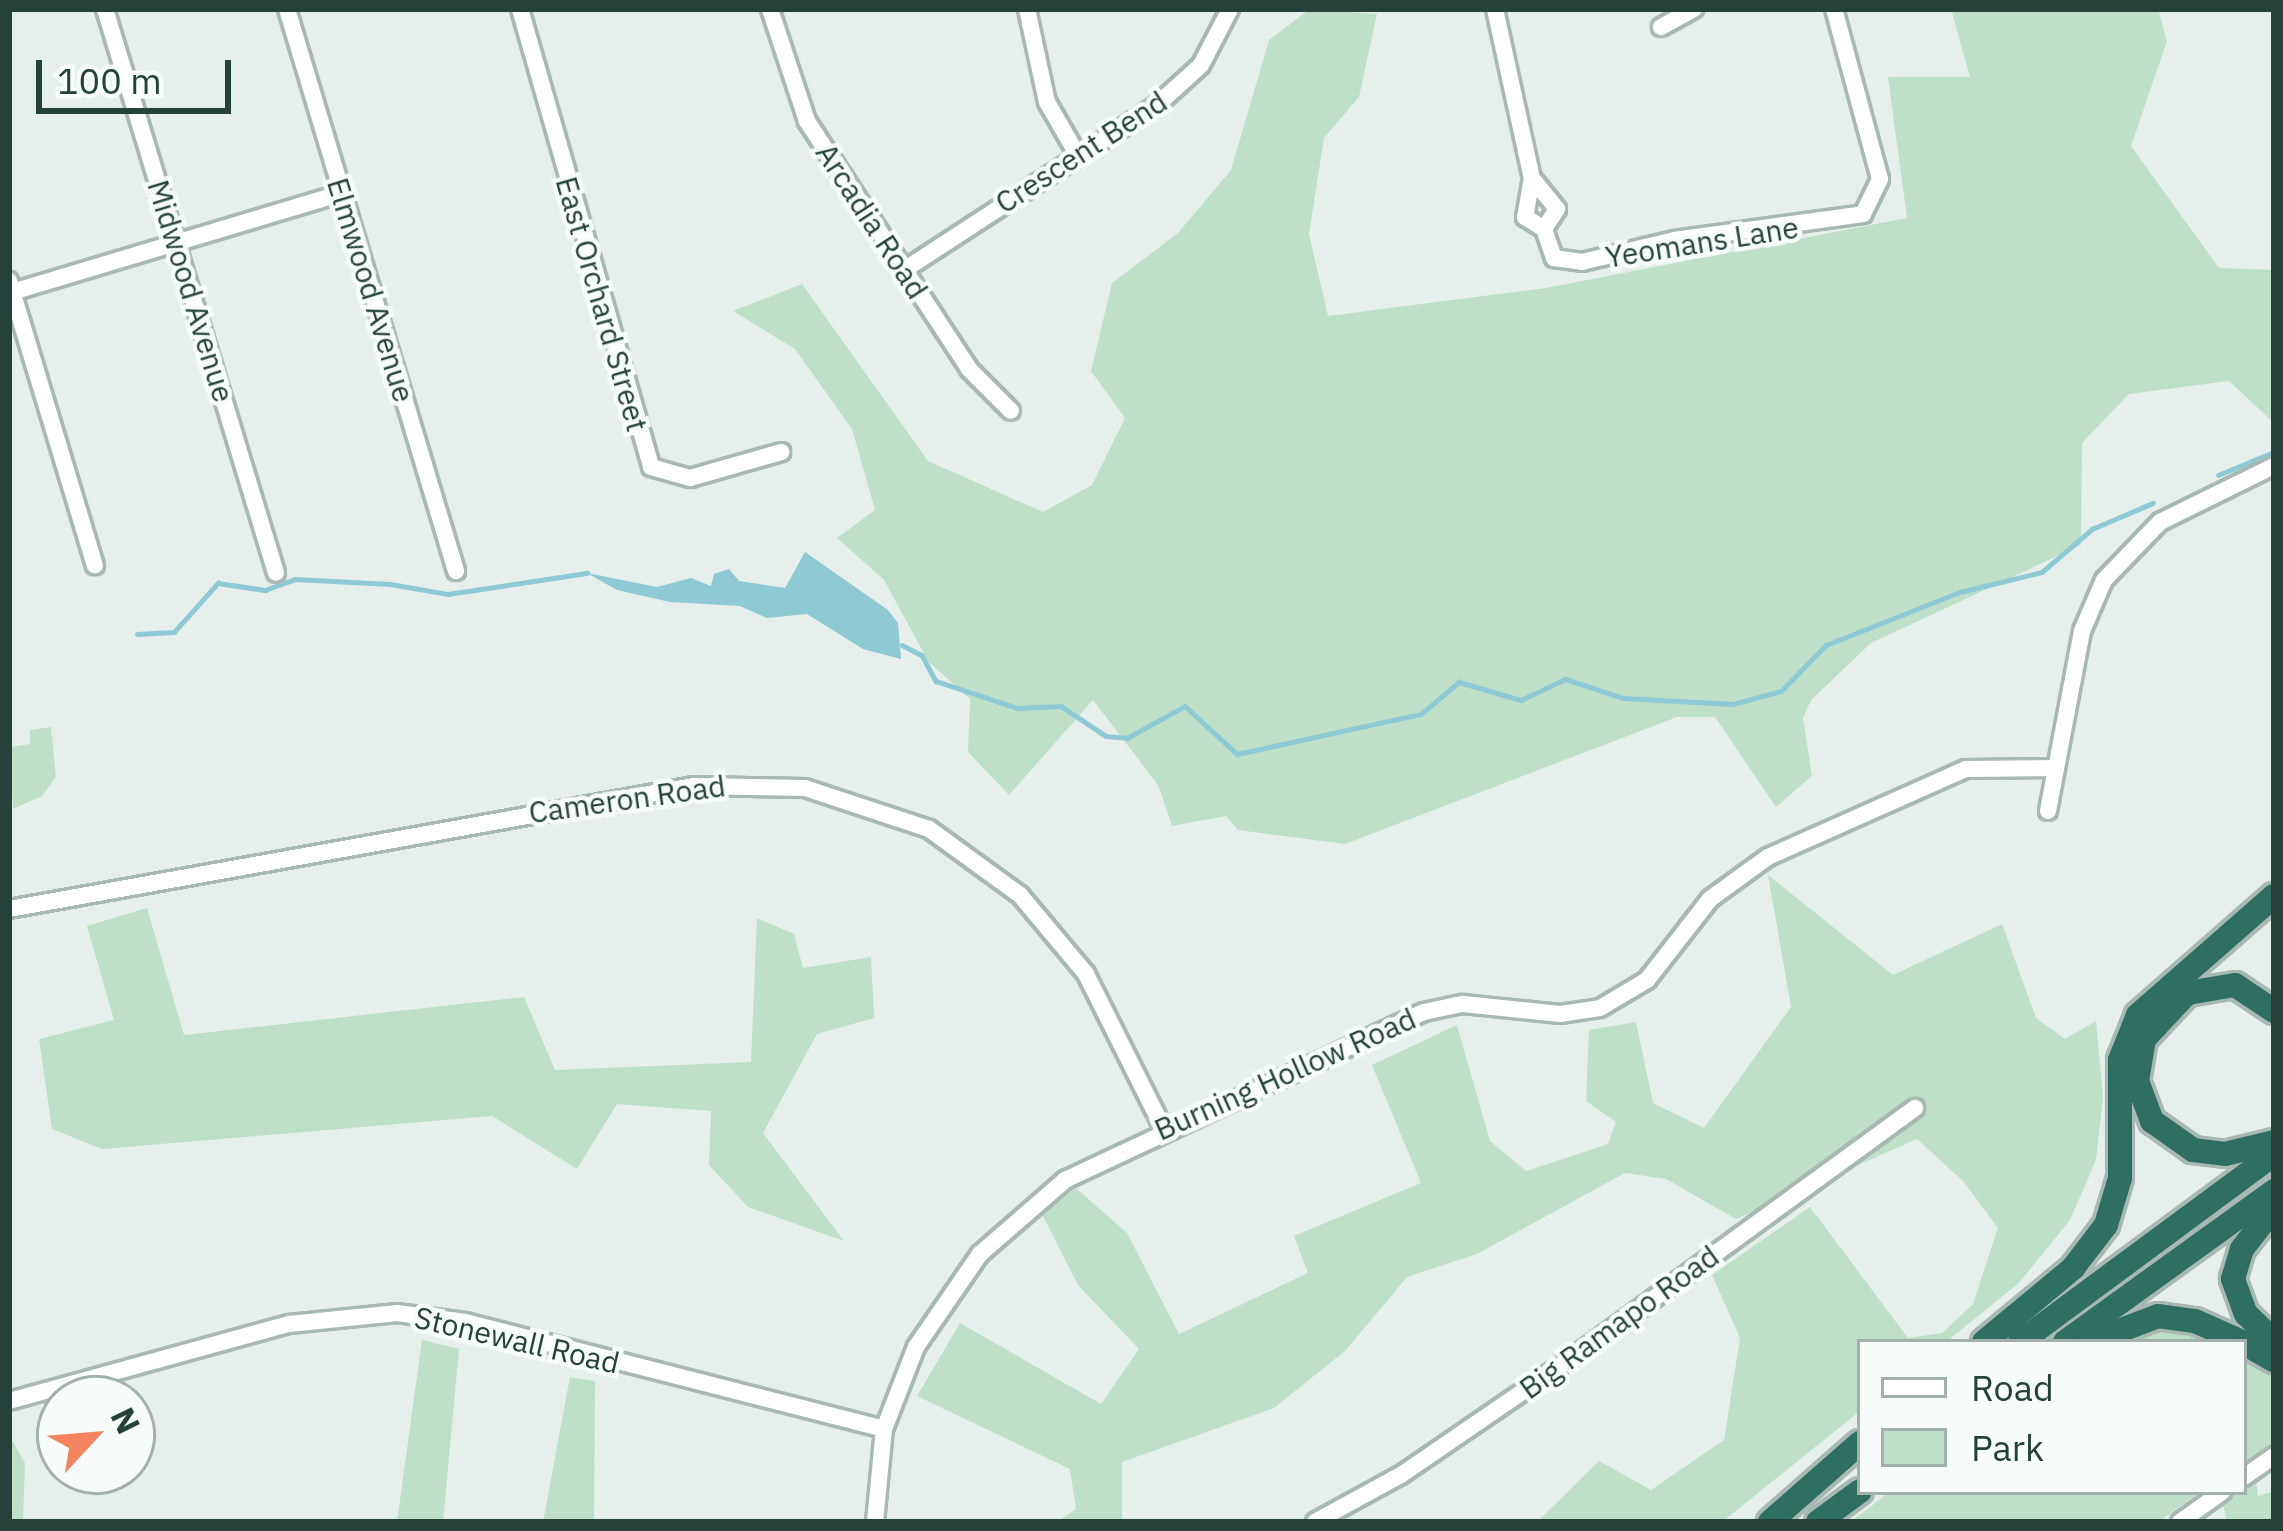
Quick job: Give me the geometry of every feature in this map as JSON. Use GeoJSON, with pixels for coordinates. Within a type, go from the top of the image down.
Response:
{"type":"FeatureCollection","features":[{"type":"Feature","properties":{"kind":"highway"},"geometry":{"type":"LineString","coordinates":[[1988,1339],[2074,1268],[2106,1225],[2120,1178],[2120,1060],[2138,1015],[2274,896]]}},
{"type":"Feature","properties":{"kind":"highway"},"geometry":{"type":"LineString","coordinates":[[2274,1011],[2235,985],[2188,993],[2150,1029],[2137,1081],[2152,1120],[2193,1150],[2225,1154],[2274,1142]]}},
{"type":"Feature","properties":{"kind":"highway"},"geometry":{"type":"LineString","coordinates":[[2024,1339],[2274,1154]]}},
{"type":"Feature","properties":{"kind":"highway"},"geometry":{"type":"LineString","coordinates":[[2069,1339],[2274,1191]]}},
{"type":"Feature","properties":{"kind":"highway"},"geometry":{"type":"LineString","coordinates":[[2274,1208],[2242,1249],[2233,1279],[2246,1314],[2274,1341]]}},
{"type":"Feature","properties":{"kind":"highway"},"geometry":{"type":"LineString","coordinates":[[2098,1339],[2158,1316],[2195,1321],[2236,1339]]}},
{"type":"Feature","properties":{"kind":"highway"},"geometry":{"type":"LineString","coordinates":[[2247,1344],[2274,1360]]}},
{"type":"Feature","properties":{"kind":"highway"},"geometry":{"type":"LineString","coordinates":[[1770,1522],[1857,1446]]}},
{"type":"Feature","properties":{"kind":"highway"},"geometry":{"type":"LineString","coordinates":[[1770,1522],[1857,1460]]}},
{"type":"Feature","properties":{"kind":"highway"},"geometry":{"type":"LineString","coordinates":[[1818,1522],[1857,1493]]}},
{"type":"Feature","properties":{"kind":"street","name":"Midwood Avenue"},"geometry":{"type":"LineString","coordinates":[[105,9],[276,573]]}},
{"type":"Feature","properties":{"kind":"street","name":"Elmwood Avenue"},"geometry":{"type":"LineString","coordinates":[[287,9],[456,571]]}},
{"type":"Feature","properties":{"kind":"street","name":"East Orchard Street"},"geometry":{"type":"LineString","coordinates":[[520,9],[651,467],[690,478],[781,452]]}},
{"type":"Feature","properties":{"kind":"street","name":"Arcadia Road"},"geometry":{"type":"LineString","coordinates":[[770,9],[808,121],[969,369],[1011,411]]}},
{"type":"Feature","properties":{"kind":"street"},"geometry":{"type":"LineString","coordinates":[[1027,9],[1047,102],[1078,154]]}},
{"type":"Feature","properties":{"kind":"street","name":"Crescent Bend"},"geometry":{"type":"LineString","coordinates":[[904,270],[1179,88],[1209,53],[1230,9]]}},
{"type":"Feature","properties":{"kind":"street","name":"Yeomans Lane"},"geometry":{"type":"LineString","coordinates":[[1496,9],[1532,178],[1525,218],[1544,229],[1554,258],[1582,262],[1674,240],[1849,219],[1875,202],[1878,166],[1834,9]]}},
{"type":"Feature","properties":{"kind":"street"},"geometry":{"type":"LineString","coordinates":[[1661,27],[1694,9]]}},
{"type":"Feature","properties":{"kind":"street"},"geometry":{"type":"LineString","coordinates":[[95,566],[11,286],[343,193]]}},
{"type":"Feature","properties":{"kind":"street"},"geometry":{"type":"LineString","coordinates":[[2048,811],[2082,631],[2104,580],[2160,521],[2274,466]]}},
{"type":"Feature","properties":{"kind":"street","name":"Burning Hollow Road"},"geometry":{"type":"LineString","coordinates":[[875,1522],[884,1429],[916,1347],[980,1254],[1065,1180],[1163,1129],[1443,1006],[1560,1014],[1600,1008],[1647,980],[1710,899],[1768,857],[1966,769],[2056,768]]}},
{"type":"Feature","properties":{"kind":"street","name":"Cameron Road"},"geometry":{"type":"LineString","coordinates":[[9,909],[694,786],[805,788],[929,830],[1020,895],[1086,974],[1163,1129]]}},
{"type":"Feature","properties":{"kind":"street","name":"Big Ramapo Road"},"geometry":{"type":"LineString","coordinates":[[1316,1522],[1401,1475],[1579,1353],[1915,1108]]}},
{"type":"Feature","properties":{"kind":"street","name":"Stonewall Road"},"geometry":{"type":"LineString","coordinates":[[9,1401],[289,1324],[397,1313],[465,1322],[884,1429]]}},
{"type":"Feature","properties":{"kind":"street"},"geometry":{"type":"LineString","coordinates":[[2247,1475],[2274,1456]]}},
{"type":"Feature","properties":{"kind":"street"},"geometry":{"type":"LineString","coordinates":[[2180,1522],[2218,1495]]}},
{"type":"Feature","properties":{"kind":"green space"},"geometry":{"type":"Polygon","coordinates":[[[1310,9],[1377,14],[1359,97],[1324,138],[1309,234],[1328,316],[1546,288],[1907,218],[1888,77],[1970,77],[1951,9],[2158,9],[2167,41],[2131,146],[2219,268],[2274,270],[2274,423],[2229,381],[2129,394],[2082,443],[2081,545],[1871,643],[1811,700],[1803,718],[1812,776],[1776,807],[1715,717],[1677,717],[1345,844],[1238,830],[1226,816],[1172,826],[1158,785],[1093,700],[1009,795],[968,752],[970,699],[928,661],[884,580],[837,538],[875,510],[852,429],[795,349],[733,311],[802,284],[928,461],[1043,512],[1092,485],[1125,418],[1091,371],[1112,283],[1178,233],[1231,170],[1269,40],[1310,9]]]}},
{"type":"Feature","properties":{"kind":"green space"},"geometry":{"type":"Polygon","coordinates":[[[51,727],[56,777],[42,796],[13,809],[9,747],[30,744],[30,730],[51,727]]]}},
{"type":"Feature","properties":{"kind":"green space"},"geometry":{"type":"Polygon","coordinates":[[[1768,875],[1893,975],[2002,924],[2036,1018],[2065,1039],[2096,1021],[2103,1097],[2096,1160],[2070,1220],[2019,1283],[1950,1339],[1857,1339],[1857,1413],[1722,1522],[1537,1522],[1599,1461],[1651,1490],[1724,1440],[1740,1338],[1712,1275],[1810,1207],[1908,1338],[1942,1333],[1973,1304],[1998,1228],[1964,1182],[1917,1139],[1736,1219],[1666,1179],[1625,1173],[1477,1254],[1407,1277],[1345,1351],[1274,1408],[1122,1462],[1122,1522],[1057,1522],[1076,1509],[1070,1469],[917,1396],[960,1323],[1101,1404],[1139,1349],[1078,1285],[1042,1214],[1076,1188],[1127,1233],[1179,1334],[1308,1273],[1294,1236],[1421,1183],[1372,1065],[1457,1025],[1490,1141],[1526,1171],[1608,1144],[1616,1122],[1586,1101],[1589,1030],[1636,1022],[1653,1103],[1704,1128],[1791,1007],[1768,875]]]}},
{"type":"Feature","properties":{"kind":"green space"},"geometry":{"type":"Polygon","coordinates":[[[147,908],[184,1035],[524,997],[555,1070],[751,1062],[757,918],[794,934],[803,968],[871,957],[874,1018],[817,1034],[763,1133],[844,1241],[748,1207],[709,1165],[711,1111],[617,1104],[577,1169],[492,1116],[102,1149],[52,1129],[39,1039],[114,1020],[87,926],[147,908]]]}},
{"type":"Feature","properties":{"kind":"green space"},"geometry":{"type":"Polygon","coordinates":[[[2166,1313],[2238,1339],[2110,1339],[2166,1313]]]}},
{"type":"Feature","properties":{"kind":"green space"},"geometry":{"type":"Polygon","coordinates":[[[422,1340],[459,1349],[443,1522],[397,1522],[422,1340]]]}},
{"type":"Feature","properties":{"kind":"green space"},"geometry":{"type":"Polygon","coordinates":[[[2247,1342],[2274,1352],[2274,1445],[2253,1457],[2258,1496],[2274,1491],[2274,1522],[2227,1522],[2221,1495],[2247,1495],[2247,1342]]]}},
{"type":"Feature","properties":{"kind":"green space"},"geometry":{"type":"Polygon","coordinates":[[[570,1377],[595,1381],[594,1522],[543,1522],[570,1377]]]}},
{"type":"Feature","properties":{"kind":"green space"},"geometry":{"type":"Polygon","coordinates":[[[9,1435],[25,1463],[23,1522],[9,1522],[9,1435]]]}},
{"type":"Feature","properties":{"kind":"green space"},"geometry":{"type":"Polygon","coordinates":[[[1886,1495],[2196,1495],[2158,1522],[1850,1522],[1886,1495]]]}},
{"type":"Feature","properties":{"kind":"water"},"geometry":{"type":"Polygon","coordinates":[[[805,552],[888,610],[898,623],[901,659],[863,649],[807,614],[767,618],[740,606],[670,602],[617,590],[587,573],[657,587],[691,578],[711,586],[714,574],[729,569],[739,581],[785,588],[805,552]]]}},
{"type":"Feature","properties":{"kind":"waterway"},"geometry":{"type":"LineString","coordinates":[[2218,475],[2274,452]]}},
{"type":"Feature","properties":{"kind":"waterway"},"geometry":{"type":"LineString","coordinates":[[902,645],[922,655],[936,681],[1017,708],[1061,706],[1106,736],[1127,738],[1185,706],[1237,754],[1421,714],[1459,682],[1521,700],[1565,679],[1623,698],[1733,704],[1781,691],[1826,645],[1960,592],[2042,572],[2092,529],[2153,503]]}},
{"type":"Feature","properties":{"kind":"waterway"},"geometry":{"type":"LineString","coordinates":[[137,634],[174,632],[218,583],[265,590],[295,579],[390,584],[448,594],[587,573]]}}]}
